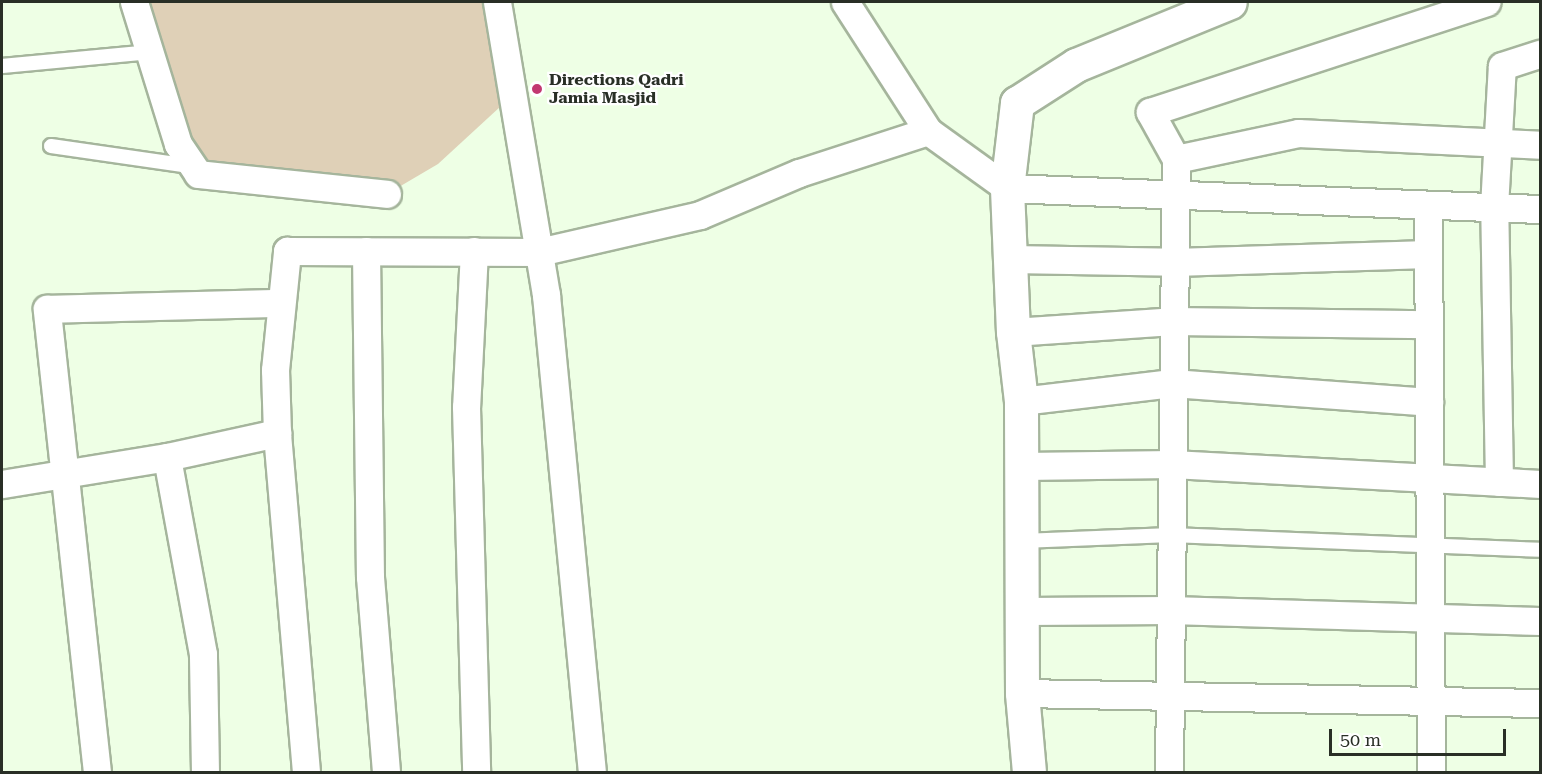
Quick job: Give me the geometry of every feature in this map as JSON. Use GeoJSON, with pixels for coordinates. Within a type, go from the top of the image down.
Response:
{"type":"FeatureCollection","features":[{"type":"Feature","properties":{"kind":"street"},"geometry":{"type":"LineString","coordinates":[[134,2],[178,144],[190,166],[198,174],[387,194]]}},
{"type":"Feature","properties":{"kind":"street"},"geometry":{"type":"LineString","coordinates":[[496,2],[539,252],[592,772]]}},
{"type":"Feature","properties":{"kind":"street"},"geometry":{"type":"LineString","coordinates":[[844,2],[928,131],[1007,188],[1540,209]]}},
{"type":"Feature","properties":{"kind":"street"},"geometry":{"type":"LineString","coordinates":[[1029,772],[1022,693],[1025,611],[1021,401],[1013,332],[1007,188],[1017,103],[1076,65],[1230,2]]}},
{"type":"Feature","properties":{"kind":"street"},"geometry":{"type":"LineString","coordinates":[[1169,772],[1176,159],[1150,112],[1487,2]]}},
{"type":"Feature","properties":{"kind":"street"},"geometry":{"type":"LineString","coordinates":[[1502,66],[1540,54]]}},
{"type":"Feature","properties":{"kind":"street"},"geometry":{"type":"LineString","coordinates":[[1502,66],[1540,72]]}},
{"type":"Feature","properties":{"kind":"street"},"geometry":{"type":"LineString","coordinates":[[1499,482],[1494,207],[1502,66]]}},
{"type":"Feature","properties":{"kind":"street"},"geometry":{"type":"LineString","coordinates":[[306,772],[277,433],[279,303],[287,251],[539,252],[700,215],[800,173],[928,131]]}},
{"type":"Feature","properties":{"kind":"street"},"geometry":{"type":"LineString","coordinates":[[1176,159],[1298,133],[1497,141],[1540,145]]}},
{"type":"Feature","properties":{"kind":"street"},"geometry":{"type":"LineString","coordinates":[[1428,205],[1431,772]]}},
{"type":"Feature","properties":{"kind":"street"},"geometry":{"type":"LineString","coordinates":[[366,251],[370,578],[386,772]]}},
{"type":"Feature","properties":{"kind":"street"},"geometry":{"type":"LineString","coordinates":[[474,251],[466,407],[477,772]]}},
{"type":"Feature","properties":{"kind":"street"},"geometry":{"type":"LineString","coordinates":[[1010,259],[1174,261],[1428,254]]}},
{"type":"Feature","properties":{"kind":"street"},"geometry":{"type":"LineString","coordinates":[[97,772],[47,309],[279,303]]}},
{"type":"Feature","properties":{"kind":"street"},"geometry":{"type":"LineString","coordinates":[[1013,332],[1173,321],[1429,324]]}},
{"type":"Feature","properties":{"kind":"street"},"geometry":{"type":"LineString","coordinates":[[1021,401],[1172,383],[1429,402]]}},
{"type":"Feature","properties":{"kind":"street"},"geometry":{"type":"LineString","coordinates":[[2,484],[167,457],[277,433]]}},
{"type":"Feature","properties":{"kind":"street"},"geometry":{"type":"LineString","coordinates":[[167,457],[203,654],[205,772]]}},
{"type":"Feature","properties":{"kind":"street"},"geometry":{"type":"LineString","coordinates":[[1023,466],[1172,464],[1540,484]]}},
{"type":"Feature","properties":{"kind":"street"},"geometry":{"type":"LineString","coordinates":[[1025,611],[1170,610],[1540,621]]}},
{"type":"Feature","properties":{"kind":"street"},"geometry":{"type":"LineString","coordinates":[[1022,693],[1540,703]]}},
{"type":"Feature","properties":{"kind":"lane"},"geometry":{"type":"LineString","coordinates":[[2,66],[149,52]]}},
{"type":"Feature","properties":{"kind":"lane"},"geometry":{"type":"LineString","coordinates":[[51,146],[190,166]]}},
{"type":"Feature","properties":{"kind":"lane"},"geometry":{"type":"LineString","coordinates":[[1022,541],[1171,535],[1540,550]]}},
{"type":"Feature","properties":{"kind":"shaded area"},"geometry":{"type":"Polygon","coordinates":[[[142,2],[497,2],[514,94],[438,164],[387,194],[198,174],[142,2]]]}},
{"type":"Feature","properties":{"kind":"place","name":"Directions Qadri Jamia Masjid"},"geometry":{"type":"Point","coordinates":[537,89]}}]}
